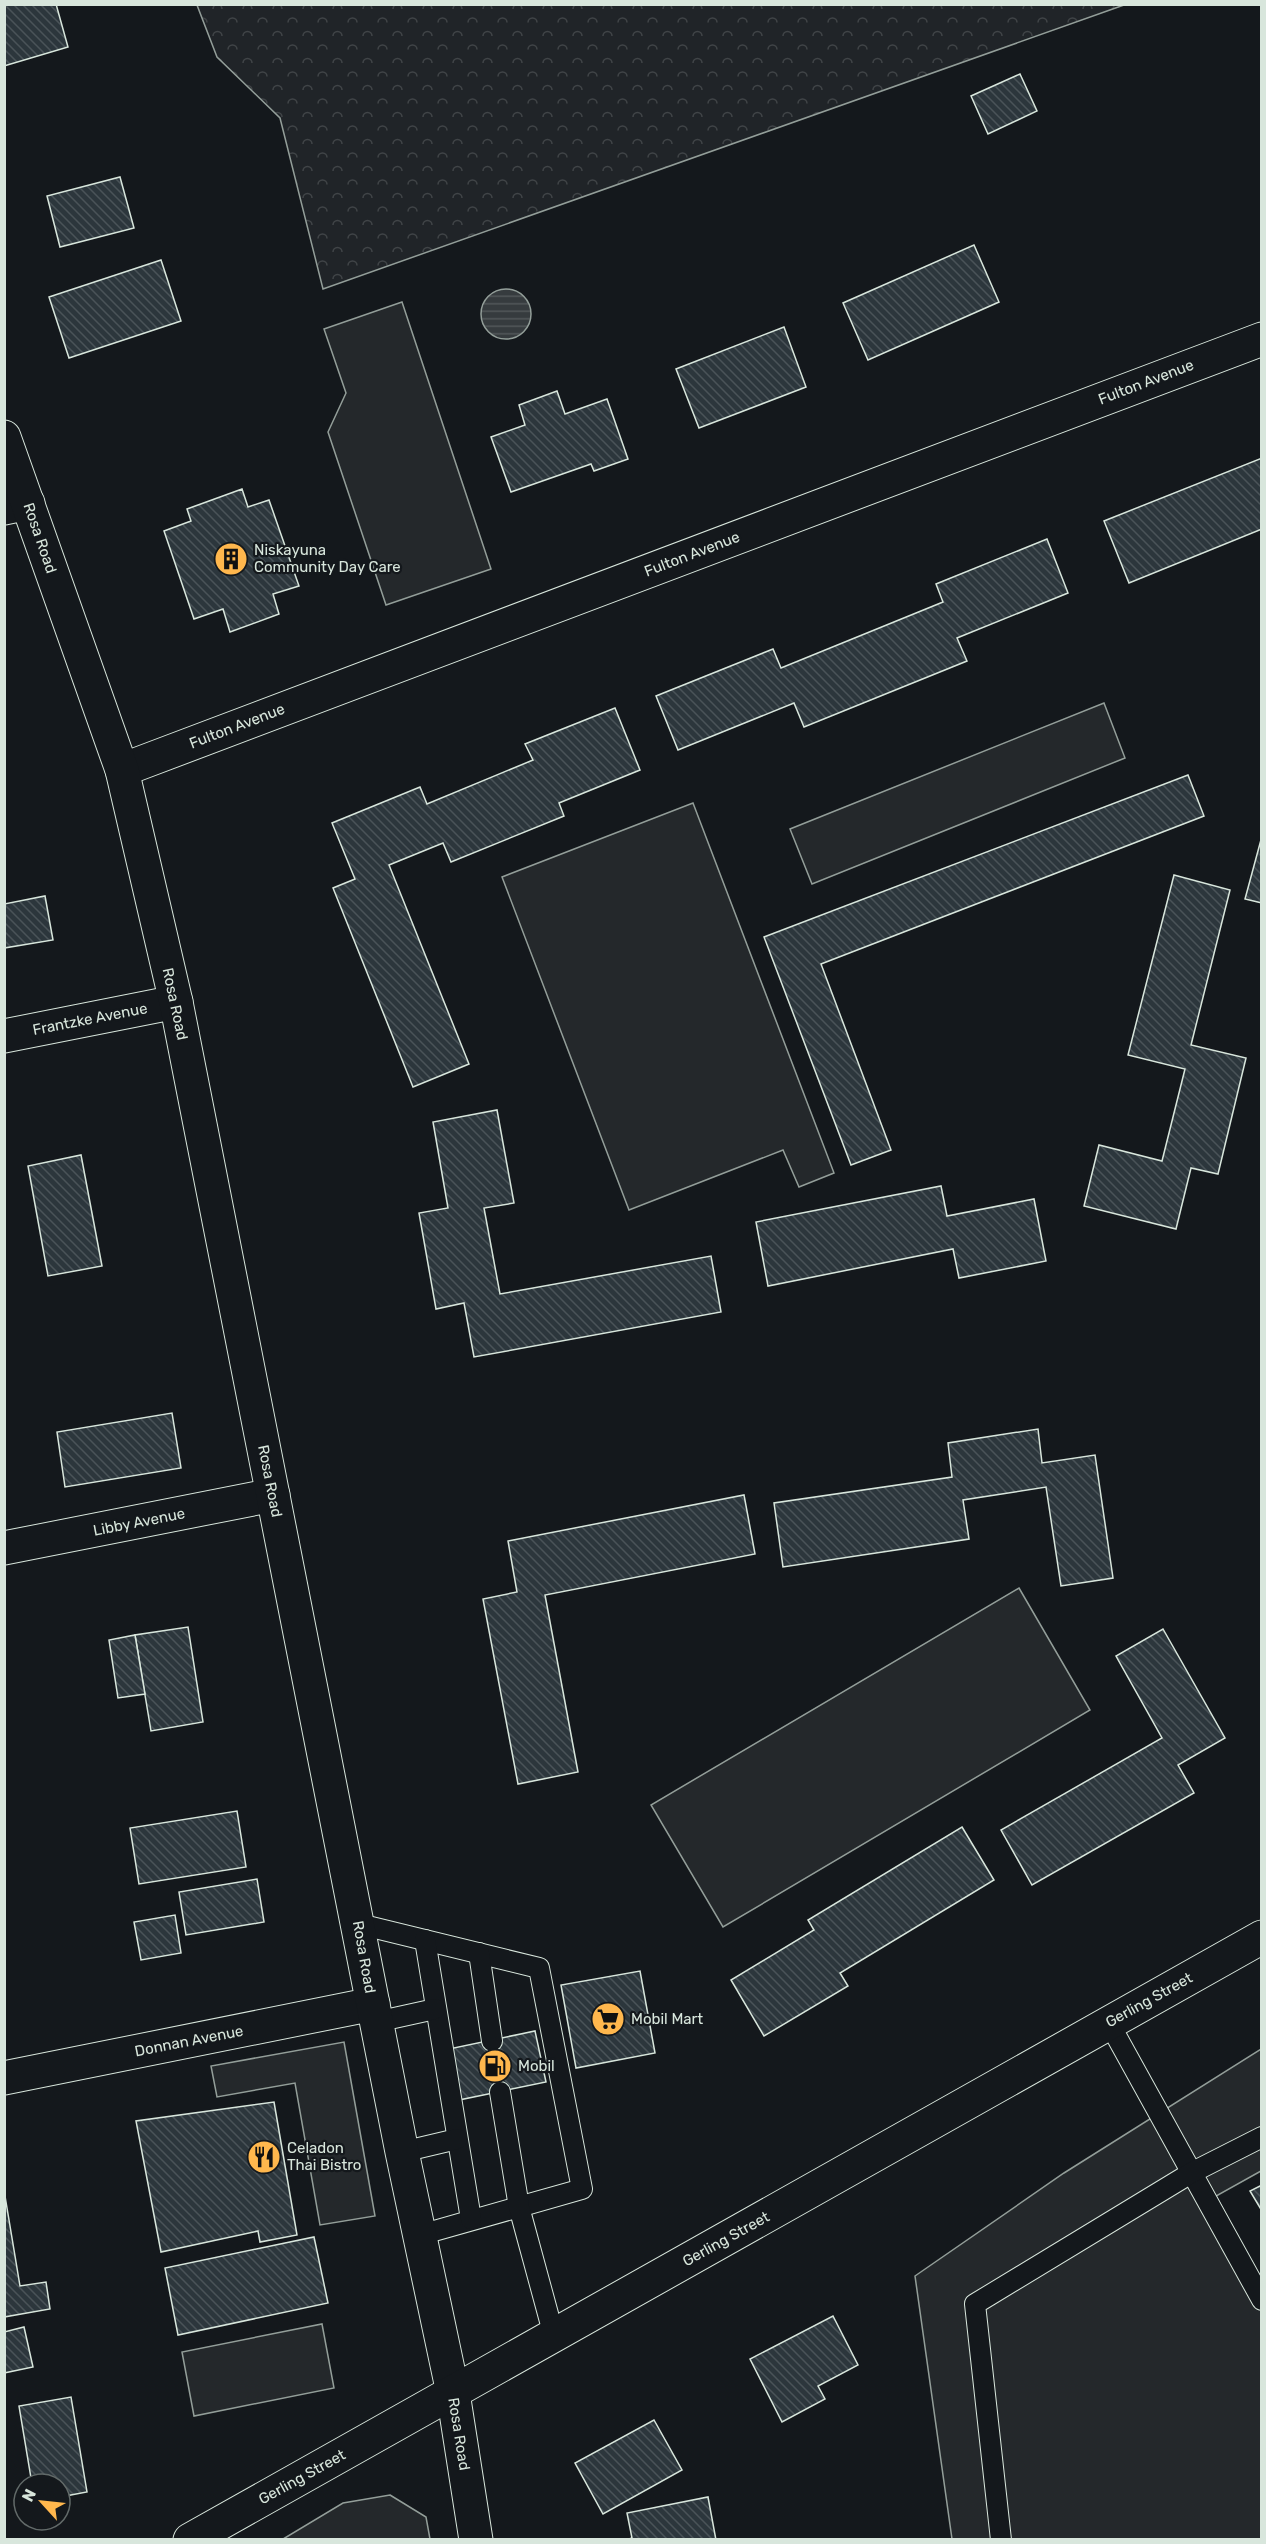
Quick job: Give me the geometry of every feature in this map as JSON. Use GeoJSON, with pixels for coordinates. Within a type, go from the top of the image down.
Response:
{"type":"FeatureCollection","features":[{"type":"Feature","properties":{"kind":"street","name":"Fulton Avenue"},"geometry":{"type":"LineString","coordinates":[[122,770],[1262,339]]}},
{"type":"Feature","properties":{"kind":"street","name":"Rosa Road"},"geometry":{"type":"LineString","coordinates":[[4,437],[16,505],[122,770],[176,1002],[402,2152],[453,2393],[476,2540]]}},
{"type":"Feature","properties":{"kind":"street","name":"Frantzke Avenue"},"geometry":{"type":"LineString","coordinates":[[4,1036],[176,1002]]}},
{"type":"Feature","properties":{"kind":"street","name":"Libby Avenue"},"geometry":{"type":"LineString","coordinates":[[4,1548],[273,1495]]}},
{"type":"Feature","properties":{"kind":"street","name":"Gerling Street"},"geometry":{"type":"LineString","coordinates":[[190,2540],[1262,1937]]}},
{"type":"Feature","properties":{"kind":"street","name":"Donnan Avenue"},"geometry":{"type":"LineString","coordinates":[[4,2078],[375,2013]]}},
{"type":"Feature","properties":{"kind":"lane"},"geometry":{"type":"LineString","coordinates":[[359,1924],[539,1968],[582,2189],[420,2235]]}},
{"type":"Feature","properties":{"kind":"lane"},"geometry":{"type":"LineString","coordinates":[[424,1940],[471,2219]]}},
{"type":"Feature","properties":{"kind":"lane"},"geometry":{"type":"LineString","coordinates":[[479,1953],[492,2041]]}},
{"type":"Feature","properties":{"kind":"lane"},"geometry":{"type":"LineString","coordinates":[[375,2013],[435,2009]]}},
{"type":"Feature","properties":{"kind":"lane"},"geometry":{"type":"LineString","coordinates":[[1109,2023],[1262,2300]]}},
{"type":"Feature","properties":{"kind":"lane"},"geometry":{"type":"LineString","coordinates":[[500,2092],[519,2207],[554,2336]]}},
{"type":"Feature","properties":{"kind":"lane"},"geometry":{"type":"LineString","coordinates":[[1001,2540],[975,2304],[1191,2173],[1262,2137]]}},
{"type":"Feature","properties":{"kind":"lane"},"geometry":{"type":"LineString","coordinates":[[402,2152],[457,2139]]}},
{"type":"Feature","properties":{"kind":"green space"},"geometry":{"type":"Polygon","coordinates":[[[197,4],[1124,5],[323,289],[280,118],[217,57],[197,4]]]}},
{"type":"Feature","properties":{"kind":"shaded area"},"geometry":{"type":"Polygon","coordinates":[[[501,289],[511,289],[524,296],[531,309],[531,319],[524,332],[511,339],[501,339],[492,335],[485,328],[481,319],[481,309],[485,300],[492,293],[501,289]]]}},
{"type":"Feature","properties":{"kind":"shaded area"},"geometry":{"type":"Polygon","coordinates":[[[402,302],[491,569],[386,605],[328,432],[346,393],[324,329],[402,302]]]}},
{"type":"Feature","properties":{"kind":"shaded area"},"geometry":{"type":"Polygon","coordinates":[[[1104,703],[1125,758],[812,884],[790,829],[1104,703]]]}},
{"type":"Feature","properties":{"kind":"shaded area"},"geometry":{"type":"Polygon","coordinates":[[[693,803],[834,1173],[799,1187],[783,1150],[629,1210],[502,877],[693,803]]]}},
{"type":"Feature","properties":{"kind":"shaded area"},"geometry":{"type":"Polygon","coordinates":[[[1019,1588],[1090,1710],[723,1927],[651,1805],[1019,1588]]]}},
{"type":"Feature","properties":{"kind":"shaded area"},"geometry":{"type":"Polygon","coordinates":[[[344,2042],[375,2216],[320,2225],[295,2083],[217,2097],[211,2066],[344,2042]]]}},
{"type":"Feature","properties":{"kind":"shaded area"},"geometry":{"type":"Polygon","coordinates":[[[1261,2049],[1261,2171],[1216,2196],[1261,2280],[1261,2539],[952,2539],[915,2276],[1064,2173],[1261,2049]]]}},
{"type":"Feature","properties":{"kind":"shaded area"},"geometry":{"type":"Polygon","coordinates":[[[322,2324],[334,2388],[194,2416],[182,2352],[322,2324]]]}},
{"type":"Feature","properties":{"kind":"shaded area"},"geometry":{"type":"Polygon","coordinates":[[[390,2495],[426,2517],[430,2539],[283,2539],[343,2503],[390,2495]]]}},
{"type":"Feature","properties":{"kind":"building"},"geometry":{"type":"Polygon","coordinates":[[[4,4],[56,4],[68,47],[4,66],[4,4]]]}},
{"type":"Feature","properties":{"kind":"building"},"geometry":{"type":"Polygon","coordinates":[[[1020,74],[1037,111],[988,134],[971,96],[1020,74]]]}},
{"type":"Feature","properties":{"kind":"building"},"geometry":{"type":"Polygon","coordinates":[[[120,177],[134,228],[60,247],[47,196],[120,177]]]}},
{"type":"Feature","properties":{"kind":"building"},"geometry":{"type":"Polygon","coordinates":[[[974,245],[999,302],[868,360],[843,303],[974,245]]]}},
{"type":"Feature","properties":{"kind":"building"},"geometry":{"type":"Polygon","coordinates":[[[161,260],[181,321],[69,358],[49,297],[161,260]]]}},
{"type":"Feature","properties":{"kind":"building"},"geometry":{"type":"Polygon","coordinates":[[[784,327],[806,387],[699,428],[676,369],[784,327]]]}},
{"type":"Feature","properties":{"kind":"building"},"geometry":{"type":"Polygon","coordinates":[[[557,391],[565,414],[607,399],[628,459],[594,471],[591,464],[511,492],[491,437],[525,425],[519,405],[557,391]]]}},
{"type":"Feature","properties":{"kind":"building"},"geometry":{"type":"Polygon","coordinates":[[[1262,458],[1262,529],[1129,583],[1104,521],[1262,458]]]}},
{"type":"Feature","properties":{"kind":"building","name":"Niskayuna Community Day Care"},"geometry":{"type":"Polygon","coordinates":[[[242,489],[248,507],[269,500],[299,586],[273,594],[279,614],[230,632],[223,609],[194,619],[164,531],[191,521],[187,509],[242,489]]]}},
{"type":"Feature","properties":{"kind":"building"},"geometry":{"type":"Polygon","coordinates":[[[1047,539],[1068,593],[957,638],[967,661],[804,727],[794,703],[678,750],[656,696],[773,649],[781,668],[943,602],[936,584],[1047,539]]]}},
{"type":"Feature","properties":{"kind":"building"},"geometry":{"type":"Polygon","coordinates":[[[615,708],[640,770],[559,803],[564,816],[451,862],[443,843],[389,865],[469,1064],[413,1087],[333,888],[355,879],[332,823],[420,787],[427,804],[533,760],[525,744],[615,708]]]}},
{"type":"Feature","properties":{"kind":"building"},"geometry":{"type":"Polygon","coordinates":[[[1188,775],[1204,816],[821,964],[891,1150],[851,1165],[764,937],[1188,775]]]}},
{"type":"Feature","properties":{"kind":"building"},"geometry":{"type":"Polygon","coordinates":[[[1262,836],[1262,903],[1245,899],[1262,836]]]}},
{"type":"Feature","properties":{"kind":"building"},"geometry":{"type":"Polygon","coordinates":[[[1174,875],[1230,890],[1191,1045],[1246,1058],[1218,1174],[1191,1168],[1176,1229],[1084,1206],[1099,1145],[1162,1161],[1185,1069],[1128,1055],[1174,875]]]}},
{"type":"Feature","properties":{"kind":"building"},"geometry":{"type":"Polygon","coordinates":[[[45,896],[53,940],[4,948],[4,904],[45,896]]]}},
{"type":"Feature","properties":{"kind":"building"},"geometry":{"type":"Polygon","coordinates":[[[497,1110],[514,1203],[484,1208],[500,1294],[711,1256],[721,1312],[474,1357],[464,1303],[436,1309],[419,1213],[448,1208],[433,1122],[497,1110]]]}},
{"type":"Feature","properties":{"kind":"building"},"geometry":{"type":"Polygon","coordinates":[[[81,1155],[102,1266],[48,1276],[28,1166],[81,1155]]]}},
{"type":"Feature","properties":{"kind":"building"},"geometry":{"type":"Polygon","coordinates":[[[941,1186],[947,1216],[1034,1199],[1046,1261],[959,1278],[953,1249],[768,1286],[756,1222],[941,1186]]]}},
{"type":"Feature","properties":{"kind":"building"},"geometry":{"type":"Polygon","coordinates":[[[172,1413],[181,1468],[65,1487],[57,1432],[172,1413]]]}},
{"type":"Feature","properties":{"kind":"building"},"geometry":{"type":"Polygon","coordinates":[[[1038,1429],[1042,1463],[1095,1455],[1113,1578],[1061,1586],[1046,1487],[963,1500],[969,1539],[783,1567],[774,1503],[952,1477],[948,1443],[1038,1429]]]}},
{"type":"Feature","properties":{"kind":"building"},"geometry":{"type":"Polygon","coordinates":[[[744,1495],[755,1554],[545,1595],[578,1772],[518,1784],[483,1599],[517,1592],[508,1541],[744,1495]]]}},
{"type":"Feature","properties":{"kind":"building"},"geometry":{"type":"Polygon","coordinates":[[[188,1627],[203,1722],[151,1731],[135,1635],[188,1627]]]}},
{"type":"Feature","properties":{"kind":"building"},"geometry":{"type":"Polygon","coordinates":[[[1163,1629],[1225,1738],[1178,1765],[1194,1793],[1032,1885],[1001,1830],[1162,1738],[1116,1656],[1163,1629]]]}},
{"type":"Feature","properties":{"kind":"building"},"geometry":{"type":"Polygon","coordinates":[[[135,1635],[145,1694],[118,1698],[109,1640],[135,1635]]]}},
{"type":"Feature","properties":{"kind":"building"},"geometry":{"type":"Polygon","coordinates":[[[237,1811],[246,1867],[139,1884],[130,1828],[237,1811]]]}},
{"type":"Feature","properties":{"kind":"building"},"geometry":{"type":"Polygon","coordinates":[[[962,1827],[994,1880],[840,1973],[848,1986],[764,2036],[731,1980],[814,1930],[808,1920],[962,1827]]]}},
{"type":"Feature","properties":{"kind":"building"},"geometry":{"type":"Polygon","coordinates":[[[257,1879],[264,1922],[186,1935],[179,1892],[257,1879]]]}},
{"type":"Feature","properties":{"kind":"building"},"geometry":{"type":"Polygon","coordinates":[[[175,1915],[181,1953],[141,1960],[134,1922],[175,1915]]]}},
{"type":"Feature","properties":{"kind":"building","name":"Mobil Mart"},"geometry":{"type":"Polygon","coordinates":[[[640,1971],[655,2053],[576,2068],[561,1985],[640,1971]]]}},
{"type":"Feature","properties":{"kind":"building","name":"Mobil"},"geometry":{"type":"Polygon","coordinates":[[[535,2031],[546,2082],[454,2101],[444,2050],[535,2031]]]}},
{"type":"Feature","properties":{"kind":"building"},"geometry":{"type":"Polygon","coordinates":[[[274,2102],[297,2235],[260,2242],[258,2231],[161,2252],[136,2121],[274,2102]]]}},
{"type":"Feature","properties":{"kind":"building"},"geometry":{"type":"Polygon","coordinates":[[[1262,2185],[1262,2211],[1250,2191],[1262,2185]]]}},
{"type":"Feature","properties":{"kind":"building"},"geometry":{"type":"Polygon","coordinates":[[[4,2190],[20,2286],[46,2282],[50,2309],[4,2317],[4,2190]]]}},
{"type":"Feature","properties":{"kind":"building"},"geometry":{"type":"Polygon","coordinates":[[[314,2237],[328,2303],[178,2335],[165,2268],[314,2237]]]}},
{"type":"Feature","properties":{"kind":"building"},"geometry":{"type":"Polygon","coordinates":[[[833,2316],[858,2365],[818,2386],[825,2399],[782,2422],[750,2359],[833,2316]]]}},
{"type":"Feature","properties":{"kind":"building"},"geometry":{"type":"Polygon","coordinates":[[[24,2327],[33,2367],[4,2373],[4,2332],[24,2327]]]}},
{"type":"Feature","properties":{"kind":"building"},"geometry":{"type":"Polygon","coordinates":[[[71,2397],[87,2492],[72,2495],[72,2472],[30,2472],[19,2406],[71,2397]]]}},
{"type":"Feature","properties":{"kind":"building"},"geometry":{"type":"Polygon","coordinates":[[[654,2420],[682,2470],[603,2514],[575,2463],[654,2420]]]}},
{"type":"Feature","properties":{"kind":"building"},"geometry":{"type":"Polygon","coordinates":[[[708,2497],[716,2540],[626,2540],[632,2538],[627,2513],[708,2497]]]}},
{"type":"Feature","properties":{"kind":"place","name":"Niskayuna Community Day Care"},"geometry":{"type":"Point","coordinates":[231,559]}},
{"type":"Feature","properties":{"kind":"place","name":"Mobil Mart"},"geometry":{"type":"Point","coordinates":[608,2019]}},
{"type":"Feature","properties":{"kind":"place","name":"Mobil"},"geometry":{"type":"Point","coordinates":[495,2066]}},
{"type":"Feature","properties":{"kind":"place","name":"Celadon Thai Bistro"},"geometry":{"type":"Point","coordinates":[264,2157]}}]}
